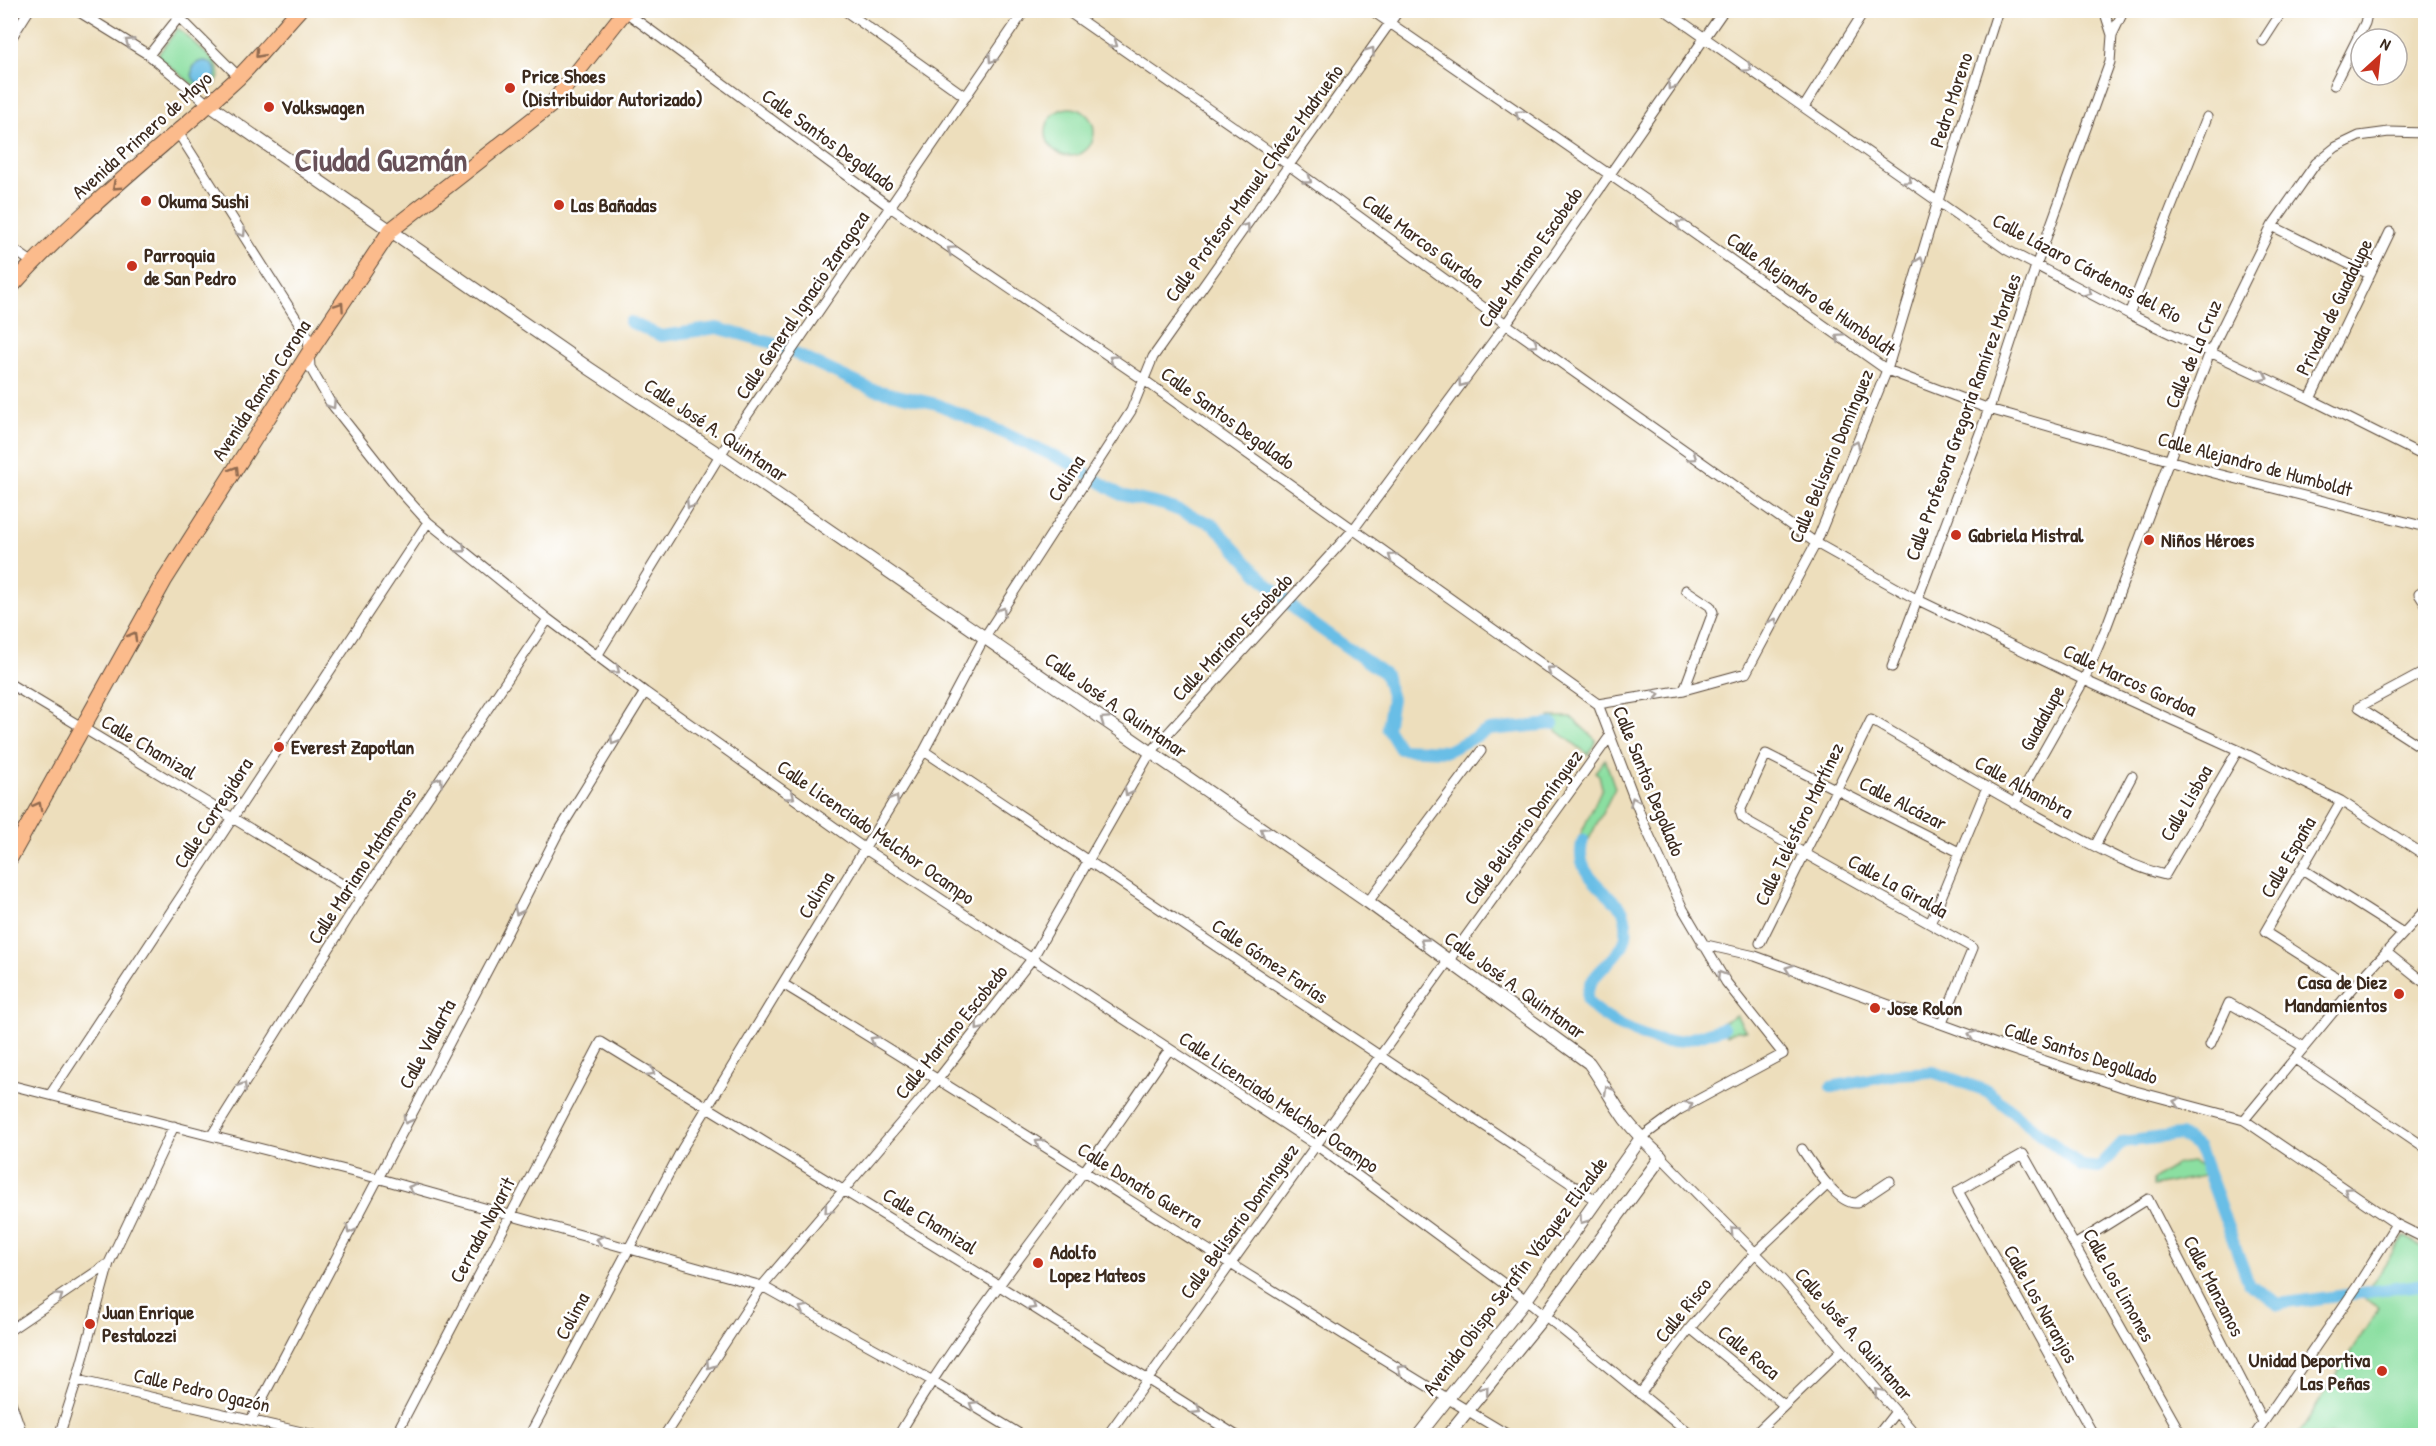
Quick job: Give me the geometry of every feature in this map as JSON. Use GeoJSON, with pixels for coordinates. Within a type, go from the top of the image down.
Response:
{"type":"FeatureCollection","features":[{"type":"Feature","properties":{"kind":"main road","name":"Avenida Primero de Mayo"},"geometry":{"type":"LineString","coordinates":[[10,288],[33,263],[177,130],[239,77],[299,10]]}},
{"type":"Feature","properties":{"kind":"main road","name":"Avenida Ramón Corona"},"geometry":{"type":"LineString","coordinates":[[10,858],[164,581],[309,352],[391,230],[551,105],[625,11]]}},
{"type":"Feature","properties":{"kind":"street"},"geometry":{"type":"LineString","coordinates":[[10,40],[29,10]]}},
{"type":"Feature","properties":{"kind":"street"},"geometry":{"type":"LineString","coordinates":[[76,10],[149,55],[208,104]]}},
{"type":"Feature","properties":{"kind":"street"},"geometry":{"type":"LineString","coordinates":[[844,10],[966,97]]}},
{"type":"Feature","properties":{"kind":"street","name":"Calle General Ignacio Zaragoza"},"geometry":{"type":"LineString","coordinates":[[597,656],[720,455],[1025,10]]}},
{"type":"Feature","properties":{"kind":"street","name":"Calle Marcos Gurdoa"},"geometry":{"type":"LineString","coordinates":[[1066,10],[1290,166],[1506,324],[1816,543]]}},
{"type":"Feature","properties":{"kind":"street","name":"Calle Alejandro de Humboldt"},"geometry":{"type":"LineString","coordinates":[[1371,10],[1887,370],[1989,409],[2169,461],[2426,527]]}},
{"type":"Feature","properties":{"kind":"street","name":"Calle Profesor Manuel Chávez Madrueño"},"geometry":{"type":"LineString","coordinates":[[1144,380],[1153,357],[1399,10]]}},
{"type":"Feature","properties":{"kind":"street","name":"Calle Lázaro Cárdenas del Río"},"geometry":{"type":"LineString","coordinates":[[1665,10],[2007,250],[2129,314],[2310,399],[2426,457]]}},
{"type":"Feature","properties":{"kind":"street","name":"Calle Mariano Escobedo"},"geometry":{"type":"LineString","coordinates":[[664,1436],[762,1286],[939,1078],[1032,959],[1150,753],[1353,530],[1506,324],[1724,10]]}},
{"type":"Feature","properties":{"kind":"street"},"geometry":{"type":"LineString","coordinates":[[1804,107],[1865,10]]}},
{"type":"Feature","properties":{"kind":"street","name":"Pedro Moreno"},"geometry":{"type":"LineString","coordinates":[[1938,201],[1998,10]]}},
{"type":"Feature","properties":{"kind":"street"},"geometry":{"type":"LineString","coordinates":[[2104,10],[2112,35]]}},
{"type":"Feature","properties":{"kind":"street","name":"Calle Profesora Gregoria Ramírez Morales"},"geometry":{"type":"LineString","coordinates":[[1892,667],[1989,409],[2036,266],[2109,62],[2112,35],[2124,10]]}},
{"type":"Feature","properties":{"kind":"street"},"geometry":{"type":"LineString","coordinates":[[2263,40],[2283,10]]}},
{"type":"Feature","properties":{"kind":"street"},"geometry":{"type":"LineString","coordinates":[[2334,85],[2365,23],[2368,10]]}},
{"type":"Feature","properties":{"kind":"street","name":"Calle Santos Degollado"},"geometry":{"type":"LineString","coordinates":[[625,11],[890,207],[1144,380],[1598,704],[1644,824],[1683,909],[1726,982],[1783,1054],[1679,1110],[1641,1138]]}},
{"type":"Feature","properties":{"kind":"street"},"geometry":{"type":"LineString","coordinates":[[149,55],[178,14],[239,77]]}},
{"type":"Feature","properties":{"kind":"street","name":"Calle José A. Quintanar"},"geometry":{"type":"LineString","coordinates":[[208,104],[590,369],[720,455],[1368,902],[1589,1064],[1604,1083],[1624,1118],[1641,1138],[1756,1252],[1917,1436]]}},
{"type":"Feature","properties":{"kind":"street"},"geometry":{"type":"LineString","coordinates":[[2129,314],[2207,117]]}},
{"type":"Feature","properties":{"kind":"street","name":"Calle Licenciado Melchor Ocampo"},"geometry":{"type":"LineString","coordinates":[[177,130],[308,337],[310,368],[330,402],[362,446],[428,522],[548,619],[645,692],[865,849],[1316,1145],[1526,1300],[1692,1436]]}},
{"type":"Feature","properties":{"kind":"street","name":"Calle de La Cruz"},"geometry":{"type":"LineString","coordinates":[[2084,680],[2106,628],[2210,352],[2272,226],[2316,164],[2336,147],[2359,136],[2389,132],[2426,133]]}},
{"type":"Feature","properties":{"kind":"street","name":"Calle Belisario Domínguez"},"geometry":{"type":"LineString","coordinates":[[1598,704],[1684,690],[1746,673],[1816,543],[1887,370],[1938,201]]}},
{"type":"Feature","properties":{"kind":"street"},"geometry":{"type":"LineString","coordinates":[[2272,226],[2369,274]]}},
{"type":"Feature","properties":{"kind":"street","name":"Privada de Guadalupe"},"geometry":{"type":"LineString","coordinates":[[2310,399],[2390,232]]}},
{"type":"Feature","properties":{"kind":"street"},"geometry":{"type":"LineString","coordinates":[[10,247],[33,263]]}},
{"type":"Feature","properties":{"kind":"street","name":"Colima"},"geometry":{"type":"LineString","coordinates":[[529,1436],[628,1248],[708,1106],[924,751],[984,638],[1131,411],[1144,380]]}},
{"type":"Feature","properties":{"kind":"street","name":"Calle Corregidora"},"geometry":{"type":"LineString","coordinates":[[50,1095],[428,522]]}},
{"type":"Feature","properties":{"kind":"street","name":"Calle Marcos Gordoa"},"geometry":{"type":"LineString","coordinates":[[1816,543],[1916,599],[2342,801],[2426,856]]}},
{"type":"Feature","properties":{"kind":"street"},"geometry":{"type":"LineString","coordinates":[[1684,690],[1713,612],[1710,606],[1686,590]]}},
{"type":"Feature","properties":{"kind":"street"},"geometry":{"type":"LineString","coordinates":[[2426,590],[2419,594],[2426,605]]}},
{"type":"Feature","properties":{"kind":"street","name":"Calle Mariano Matamoros"},"geometry":{"type":"LineString","coordinates":[[212,1136],[362,896],[548,619]]}},
{"type":"Feature","properties":{"kind":"street"},"geometry":{"type":"LineString","coordinates":[[2426,671],[2359,707],[2426,750]]}},
{"type":"Feature","properties":{"kind":"street","name":"Guadalupe"},"geometry":{"type":"LineString","coordinates":[[2014,804],[2084,680]]}},
{"type":"Feature","properties":{"kind":"street","name":"Calle Chamizal"},"geometry":{"type":"LineString","coordinates":[[10,684],[362,896]]}},
{"type":"Feature","properties":{"kind":"street","name":"Calle Vallarta"},"geometry":{"type":"LineString","coordinates":[[251,1420],[506,935],[539,866],[645,692]]}},
{"type":"Feature","properties":{"kind":"street","name":"Calle Alhambra"},"geometry":{"type":"LineString","coordinates":[[1871,720],[2014,804],[2095,846],[2148,870],[2165,875]]}},
{"type":"Feature","properties":{"kind":"street","name":"Calle Telésforo Martínez"},"geometry":{"type":"LineString","coordinates":[[1760,943],[1871,720]]}},
{"type":"Feature","properties":{"kind":"street","name":"Calle Belisario Domínguez"},"geometry":{"type":"LineString","coordinates":[[1107,1436],[1610,736]]}},
{"type":"Feature","properties":{"kind":"street","name":"Calle Lisboa"},"geometry":{"type":"LineString","coordinates":[[2165,875],[2238,750]]}},
{"type":"Feature","properties":{"kind":"street","name":"Calle Gómez Farías"},"geometry":{"type":"LineString","coordinates":[[924,751],[1597,1201]]}},
{"type":"Feature","properties":{"kind":"street"},"geometry":{"type":"LineString","coordinates":[[1368,902],[1481,751]]}},
{"type":"Feature","properties":{"kind":"street","name":"Calle Alcázar"},"geometry":{"type":"LineString","coordinates":[[1740,811],[1766,754],[1959,852]]}},
{"type":"Feature","properties":{"kind":"street"},"geometry":{"type":"LineString","coordinates":[[2095,846],[2132,776]]}},
{"type":"Feature","properties":{"kind":"street"},"geometry":{"type":"LineString","coordinates":[[1930,924],[1987,787]]}},
{"type":"Feature","properties":{"kind":"street","name":"Calle España"},"geometry":{"type":"LineString","coordinates":[[2342,801],[2265,932],[2353,988]]}},
{"type":"Feature","properties":{"kind":"street","name":"Calle La Giralda"},"geometry":{"type":"LineString","coordinates":[[1740,811],[1747,821],[1803,854],[1973,948],[1942,1023]]}},
{"type":"Feature","properties":{"kind":"street"},"geometry":{"type":"LineString","coordinates":[[2302,870],[2403,933]]}},
{"type":"Feature","properties":{"kind":"street"},"geometry":{"type":"LineString","coordinates":[[2244,1120],[2353,988],[2426,909]]}},
{"type":"Feature","properties":{"kind":"street","name":"Calle Santos Degollado"},"geometry":{"type":"LineString","coordinates":[[1702,944],[1755,956],[2007,1048],[2128,1089],[2244,1120],[2396,1224],[2426,1239]]}},
{"type":"Feature","properties":{"kind":"street"},"geometry":{"type":"LineString","coordinates":[[2386,952],[2426,984]]}},
{"type":"Feature","properties":{"kind":"street","name":"Calle Donato Guerra"},"geometry":{"type":"LineString","coordinates":[[783,984],[939,1078],[1084,1172],[1510,1436]]}},
{"type":"Feature","properties":{"kind":"street"},"geometry":{"type":"LineString","coordinates":[[2210,1045],[2229,1004],[2304,1047]]}},
{"type":"Feature","properties":{"kind":"street","name":"Calle Chamizal"},"geometry":{"type":"LineString","coordinates":[[601,1042],[845,1190],[1237,1436]]}},
{"type":"Feature","properties":{"kind":"street","name":"Cerrada Nayarit"},"geometry":{"type":"LineString","coordinates":[[395,1436],[601,1042]]}},
{"type":"Feature","properties":{"kind":"street"},"geometry":{"type":"LineString","coordinates":[[898,1436],[931,1380],[998,1285],[1084,1172],[1169,1050]]}},
{"type":"Feature","properties":{"kind":"street"},"geometry":{"type":"LineString","coordinates":[[2295,1059],[2426,1148]]}},
{"type":"Feature","properties":{"kind":"street"},"geometry":{"type":"LineString","coordinates":[[10,1085],[377,1178],[762,1286],[931,1380],[1023,1436]]}},
{"type":"Feature","properties":{"kind":"street"},"geometry":{"type":"LineString","coordinates":[[58,1436],[77,1380],[109,1263],[174,1125]]}},
{"type":"Feature","properties":{"kind":"street","name":"Avenida Obispo Serafín Vázquez Elizalde"},"geometry":{"type":"LineString","coordinates":[[1418,1436],[1526,1300],[1641,1138]]}},
{"type":"Feature","properties":{"kind":"street"},"geometry":{"type":"LineString","coordinates":[[1802,1149],[1828,1184],[1844,1200],[1851,1203],[1857,1203],[1890,1181]]}},
{"type":"Feature","properties":{"kind":"street","name":"Calle Los Naranjos"},"geometry":{"type":"LineString","coordinates":[[2023,1154],[1958,1191],[2094,1436]]}},
{"type":"Feature","properties":{"kind":"street","name":"Calle Los Limones"},"geometry":{"type":"LineString","coordinates":[[2023,1154],[2076,1244],[2182,1436]]}},
{"type":"Feature","properties":{"kind":"street"},"geometry":{"type":"LineString","coordinates":[[1447,1436],[1545,1315],[1660,1157]]}},
{"type":"Feature","properties":{"kind":"street","name":"Calle Risco"},"geometry":{"type":"LineString","coordinates":[[1640,1394],[1690,1328],[1756,1252],[1828,1184]]}},
{"type":"Feature","properties":{"kind":"street","name":"Calle Manzanos"},"geometry":{"type":"LineString","coordinates":[[2076,1244],[2148,1199],[2263,1422]]}},
{"type":"Feature","properties":{"kind":"street"},"geometry":{"type":"LineString","coordinates":[[2254,1436],[2358,1285],[2396,1224]]}},
{"type":"Feature","properties":{"kind":"street"},"geometry":{"type":"LineString","coordinates":[[10,1330],[109,1263]]}},
{"type":"Feature","properties":{"kind":"street","name":"Calle Roca"},"geometry":{"type":"LineString","coordinates":[[1690,1328],[1784,1405]]}},
{"type":"Feature","properties":{"kind":"street"},"geometry":{"type":"LineString","coordinates":[[1753,1436],[1842,1350]]}},
{"type":"Feature","properties":{"kind":"street","name":"Calle Pedro Ogazón"},"geometry":{"type":"LineString","coordinates":[[77,1380],[320,1436]]}},
{"type":"Feature","properties":{"kind":"street"},"geometry":{"type":"LineString","coordinates":[[10,1399],[23,1436]]}},
{"type":"Feature","properties":{"kind":"street"},"geometry":{"type":"LineString","coordinates":[[1877,1436],[1895,1413]]}},
{"type":"Feature","properties":{"kind":"green space"},"geometry":{"type":"Polygon","coordinates":[[[178,28],[216,63],[220,74],[215,85],[206,90],[196,87],[157,56],[178,28]]]}},
{"type":"Feature","properties":{"kind":"green space"},"geometry":{"type":"Polygon","coordinates":[[[1065,108],[1075,108],[1090,118],[1094,132],[1093,141],[1084,152],[1075,156],[1065,156],[1050,146],[1046,137],[1046,127],[1056,112],[1065,108]]]}},
{"type":"Feature","properties":{"kind":"green space"},"geometry":{"type":"Polygon","coordinates":[[[1550,717],[1571,717],[1596,740],[1589,755],[1551,726],[1550,717]]]}},
{"type":"Feature","properties":{"kind":"green space"},"geometry":{"type":"Polygon","coordinates":[[[1605,759],[1615,788],[1589,839],[1580,836],[1602,788],[1599,775],[1595,772],[1605,759]]]}},
{"type":"Feature","properties":{"kind":"green space"},"geometry":{"type":"Polygon","coordinates":[[[1736,1015],[1746,1031],[1737,1030],[1727,1035],[1721,1023],[1736,1015]]]}},
{"type":"Feature","properties":{"kind":"green space"},"geometry":{"type":"Polygon","coordinates":[[[2191,1162],[2207,1168],[2209,1175],[2153,1186],[2153,1180],[2177,1164],[2191,1162]]]}},
{"type":"Feature","properties":{"kind":"green space","name":"Unidad Deportiva Las Peñas"},"geometry":{"type":"Polygon","coordinates":[[[2404,1236],[2425,1248],[2425,1435],[2298,1435],[2379,1308],[2363,1298],[2404,1236]]]}},
{"type":"Feature","properties":{"kind":"water"},"geometry":{"type":"Polygon","coordinates":[[[204,61],[212,65],[216,73],[212,81],[204,85],[196,81],[192,73],[196,65],[204,61]]]}},
{"type":"Feature","properties":{"kind":"waterway"},"geometry":{"type":"LineString","coordinates":[[630,322],[661,336],[717,328],[772,343],[871,389],[937,404],[1006,434],[1069,463],[1121,495],[1164,505],[1213,524],[1257,573],[1302,616],[1385,674],[1392,699],[1387,728],[1400,749],[1447,751],[1489,730],[1553,724]]}},
{"type":"Feature","properties":{"kind":"waterway"},"geometry":{"type":"LineString","coordinates":[[1583,840],[1581,859],[1584,867],[1593,880],[1620,906],[1627,929],[1625,941],[1619,951],[1590,985],[1587,996],[1589,1003],[1608,1019],[1636,1033],[1662,1041],[1683,1040],[1723,1028]]}},
{"type":"Feature","properties":{"kind":"waterway"},"geometry":{"type":"LineString","coordinates":[[1831,1087],[1897,1074],[1933,1072],[1987,1091],[2081,1166],[2098,1168],[2123,1142],[2180,1135],[2199,1148],[2249,1284],[2279,1304],[2426,1284]]}},
{"type":"Feature","properties":{"kind":"place","name":"Price Shoes (Distribuidor Autorizado)"},"geometry":{"type":"Point","coordinates":[510,88]}},
{"type":"Feature","properties":{"kind":"place","name":"Volkswagen"},"geometry":{"type":"Point","coordinates":[269,107]}},
{"type":"Feature","properties":{"kind":"place","name":"Okuma Sushi"},"geometry":{"type":"Point","coordinates":[146,201]}},
{"type":"Feature","properties":{"kind":"place","name":"Las Bañadas"},"geometry":{"type":"Point","coordinates":[559,205]}},
{"type":"Feature","properties":{"kind":"place","name":"Parroquia de San Pedro"},"geometry":{"type":"Point","coordinates":[132,266]}},
{"type":"Feature","properties":{"kind":"place","name":"Gabriela Mistral"},"geometry":{"type":"Point","coordinates":[1956,535]}},
{"type":"Feature","properties":{"kind":"place","name":"Niños Héroes"},"geometry":{"type":"Point","coordinates":[2149,540]}},
{"type":"Feature","properties":{"kind":"place","name":"Everest Zapotlan"},"geometry":{"type":"Point","coordinates":[279,747]}},
{"type":"Feature","properties":{"kind":"place","name":"Casa de Diez Mandamientos"},"geometry":{"type":"Point","coordinates":[2399,994]}},
{"type":"Feature","properties":{"kind":"place","name":"Jose Rolon"},"geometry":{"type":"Point","coordinates":[1875,1008]}},
{"type":"Feature","properties":{"kind":"place","name":"Adolfo Lopez Mateos"},"geometry":{"type":"Point","coordinates":[1038,1263]}},
{"type":"Feature","properties":{"kind":"place","name":"Juan Enrique Pestalozzi"},"geometry":{"type":"Point","coordinates":[90,1324]}},
{"type":"Feature","properties":{"kind":"place","name":"Unidad Deportiva Las Peñas"},"geometry":{"type":"Point","coordinates":[2382,1371]}},
{"type":"Feature","properties":{"kind":"district","name":"Ciudad Guzmán"},"geometry":{"type":"Point","coordinates":[381,160]}}]}
